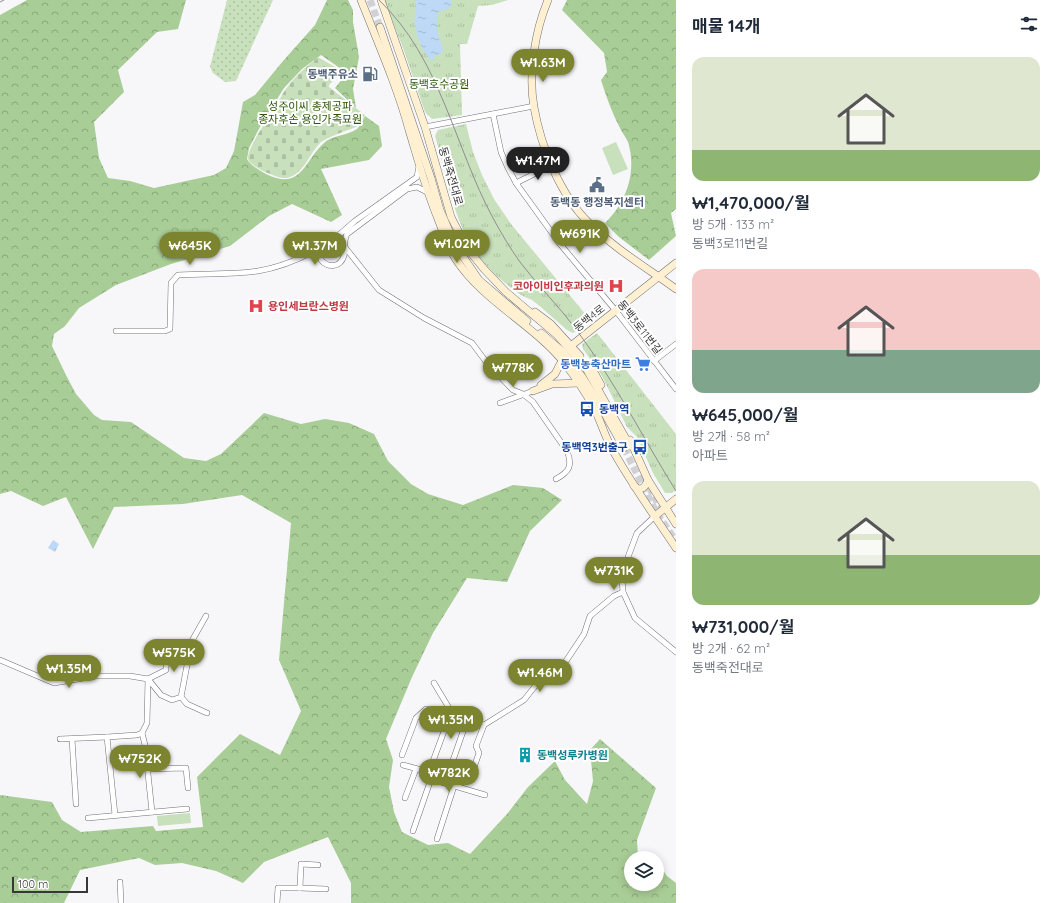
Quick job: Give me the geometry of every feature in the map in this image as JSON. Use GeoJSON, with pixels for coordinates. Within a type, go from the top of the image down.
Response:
{"type":"FeatureCollection","features":[{"type":"Feature","properties":{"kind":"main road"},"geometry":{"type":"LineString","coordinates":[[361,0],[380,45],[404,115],[427,192],[455,257],[477,285],[492,300],[530,329],[562,361],[579,383],[593,406],[610,446],[633,484],[674,545]]}},
{"type":"Feature","properties":{"kind":"main road"},"geometry":{"type":"LineString","coordinates":[[377,0],[389,23]]}},
{"type":"Feature","properties":{"kind":"main road"},"geometry":{"type":"LineString","coordinates":[[381,0],[389,23]]}},
{"type":"Feature","properties":{"kind":"main road"},"geometry":{"type":"LineString","coordinates":[[548,0],[539,30],[534,56],[533,75],[534,106],[540,130],[552,164],[569,198],[589,223],[618,248],[676,289]]}},
{"type":"Feature","properties":{"kind":"main road","name":"동백죽전대로"},"geometry":{"type":"LineString","coordinates":[[380,28],[441,213],[455,245],[479,280],[562,352],[583,378],[627,447],[587,370],[557,335],[506,292],[466,248],[451,217],[425,127],[389,23]]}},
{"type":"Feature","properties":{"kind":"main road"},"geometry":{"type":"LineString","coordinates":[[441,213],[445,236]]}},
{"type":"Feature","properties":{"kind":"main road","name":"동백4로"},"geometry":{"type":"LineString","coordinates":[[572,345],[676,263]]}},
{"type":"Feature","properties":{"kind":"main road"},"geometry":{"type":"LineString","coordinates":[[477,285],[492,291]]}},
{"type":"Feature","properties":{"kind":"main road"},"geometry":{"type":"LineString","coordinates":[[506,292],[551,324],[572,345],[595,374],[635,449],[648,480],[676,524]]}},
{"type":"Feature","properties":{"kind":"main road"},"geometry":{"type":"LineString","coordinates":[[533,391],[552,378],[562,361]]}},
{"type":"Feature","properties":{"kind":"main road"},"geometry":{"type":"LineString","coordinates":[[533,391],[552,384],[579,383]]}},
{"type":"Feature","properties":{"kind":"main road"},"geometry":{"type":"LineString","coordinates":[[633,484],[638,489],[641,489],[646,486],[648,480]]}},
{"type":"Feature","properties":{"kind":"main road"},"geometry":{"type":"LineString","coordinates":[[655,516],[676,499]]}},
{"type":"Feature","properties":{"kind":"main road"},"geometry":{"type":"LineString","coordinates":[[674,545],[670,536],[672,533],[676,533]]}},
{"type":"Feature","properties":{"kind":"street"},"geometry":{"type":"LineString","coordinates":[[425,127],[534,106]]}},
{"type":"Feature","properties":{"kind":"street","name":"동백3로11번길"},"geometry":{"type":"LineString","coordinates":[[493,114],[501,152],[504,161],[516,183],[560,244],[616,311],[676,389]]}},
{"type":"Feature","properties":{"kind":"street"},"geometry":{"type":"LineString","coordinates":[[516,183],[552,164]]}},
{"type":"Feature","properties":{"kind":"street"},"geometry":{"type":"LineString","coordinates":[[320,255],[333,240],[355,221],[417,177],[419,165]]}},
{"type":"Feature","properties":{"kind":"street"},"geometry":{"type":"LineString","coordinates":[[320,255],[323,262],[331,266],[338,264],[344,254],[345,238],[351,230],[407,189],[416,186],[427,192]]}},
{"type":"Feature","properties":{"kind":"street"},"geometry":{"type":"LineString","coordinates":[[560,244],[589,223]]}},
{"type":"Feature","properties":{"kind":"street"},"geometry":{"type":"LineString","coordinates":[[116,331],[165,331],[170,329],[171,283],[178,275],[257,271],[283,265],[312,253],[333,240]]}},
{"type":"Feature","properties":{"kind":"street"},"geometry":{"type":"LineString","coordinates":[[344,246],[379,290],[424,318],[472,343],[487,363],[513,390],[523,394],[534,402],[567,452],[570,465],[563,475],[556,479]]}},
{"type":"Feature","properties":{"kind":"street"},"geometry":{"type":"LineString","coordinates":[[312,253],[320,255]]}},
{"type":"Feature","properties":{"kind":"street"},"geometry":{"type":"LineString","coordinates":[[342,259],[356,262]]}},
{"type":"Feature","properties":{"kind":"street"},"geometry":{"type":"LineString","coordinates":[[654,361],[676,344]]}},
{"type":"Feature","properties":{"kind":"street"},"geometry":{"type":"LineString","coordinates":[[500,403],[533,391]]}},
{"type":"Feature","properties":{"kind":"street"},"geometry":{"type":"LineString","coordinates":[[655,516],[637,533],[622,578],[623,592],[635,618],[676,652]]}},
{"type":"Feature","properties":{"kind":"street"},"geometry":{"type":"LineString","coordinates":[[472,773],[479,753],[476,746],[484,725],[524,700],[536,685],[558,673],[584,634],[590,616],[610,599],[623,592]]}},
{"type":"Feature","properties":{"kind":"street"},"geometry":{"type":"LineString","coordinates":[[181,697],[189,646],[206,616]]}},
{"type":"Feature","properties":{"kind":"street"},"geometry":{"type":"LineString","coordinates":[[0,660],[54,683],[96,676],[130,676],[148,679],[166,670],[167,645]]}},
{"type":"Feature","properties":{"kind":"street"},"geometry":{"type":"LineString","coordinates":[[148,679],[161,695],[172,700],[181,697]]}},
{"type":"Feature","properties":{"kind":"street"},"geometry":{"type":"LineString","coordinates":[[148,679],[147,723],[142,733],[145,745],[152,812]]}},
{"type":"Feature","properties":{"kind":"street"},"geometry":{"type":"LineString","coordinates":[[413,831],[431,779],[429,772],[449,708],[434,683]]}},
{"type":"Feature","properties":{"kind":"street"},"geometry":{"type":"LineString","coordinates":[[181,697],[187,704],[207,713]]}},
{"type":"Feature","properties":{"kind":"street"},"geometry":{"type":"LineString","coordinates":[[402,755],[416,718],[426,709],[484,725]]}},
{"type":"Feature","properties":{"kind":"street"},"geometry":{"type":"LineString","coordinates":[[451,766],[467,720]]}},
{"type":"Feature","properties":{"kind":"street"},"geometry":{"type":"LineString","coordinates":[[60,739],[137,735],[142,733]]}},
{"type":"Feature","properties":{"kind":"street"},"geometry":{"type":"LineString","coordinates":[[107,737],[115,815]]}},
{"type":"Feature","properties":{"kind":"street"},"geometry":{"type":"LineString","coordinates":[[72,739],[76,804]]}},
{"type":"Feature","properties":{"kind":"street"},"geometry":{"type":"LineString","coordinates":[[403,765],[429,772]]}},
{"type":"Feature","properties":{"kind":"street"},"geometry":{"type":"LineString","coordinates":[[148,769],[186,768],[188,788]]}},
{"type":"Feature","properties":{"kind":"street"},"geometry":{"type":"LineString","coordinates":[[405,798],[416,769]]}},
{"type":"Feature","properties":{"kind":"street"},"geometry":{"type":"LineString","coordinates":[[431,779],[485,795]]}},
{"type":"Feature","properties":{"kind":"street"},"geometry":{"type":"LineString","coordinates":[[437,839],[454,786]]}},
{"type":"Feature","properties":{"kind":"street"},"geometry":{"type":"LineString","coordinates":[[88,818],[187,809]]}},
{"type":"Feature","properties":{"kind":"street"},"geometry":{"type":"LineString","coordinates":[[300,888],[301,864],[318,865]]}},
{"type":"Feature","properties":{"kind":"street"},"geometry":{"type":"LineString","coordinates":[[120,882],[121,903]]}},
{"type":"Feature","properties":{"kind":"street"},"geometry":{"type":"LineString","coordinates":[[277,903],[278,888],[326,889]]}},
{"type":"Feature","properties":{"kind":"green space"},"geometry":{"type":"Polygon","coordinates":[[[27,0],[186,0],[178,29],[157,32],[118,70],[124,92],[94,122],[99,158],[108,178],[130,181],[154,188],[214,175],[226,168],[234,151],[243,102],[255,95],[315,25],[327,0],[348,0],[353,10],[353,22],[359,57],[353,89],[356,108],[335,88],[347,73],[321,55],[302,69],[284,88],[261,125],[249,148],[247,159],[253,166],[266,174],[287,179],[294,177],[326,141],[357,129],[365,116],[379,126],[382,146],[369,160],[321,169],[342,215],[331,222],[292,204],[269,216],[230,246],[171,264],[116,285],[79,308],[65,326],[54,334],[52,346],[76,394],[94,415],[102,420],[131,422],[184,458],[206,461],[221,454],[264,413],[301,424],[325,419],[349,423],[374,434],[388,461],[411,484],[428,494],[463,505],[513,485],[543,488],[562,500],[530,531],[507,582],[467,578],[433,633],[412,677],[386,739],[393,760],[389,787],[394,812],[402,832],[428,845],[448,843],[470,854],[507,814],[528,787],[555,761],[565,780],[587,804],[593,781],[590,750],[600,739],[656,788],[637,840],[638,851],[624,851],[624,891],[664,891],[664,872],[676,883],[676,903],[351,903],[351,883],[328,837],[264,862],[243,883],[216,871],[182,863],[155,865],[139,858],[80,870],[64,903],[0,903],[0,795],[52,802],[62,820],[81,832],[153,826],[156,831],[203,827],[197,777],[240,734],[280,755],[301,711],[279,660],[291,523],[242,495],[183,504],[114,507],[93,549],[66,497],[43,506],[11,491],[0,494],[0,15],[27,0]]]}},
{"type":"Feature","properties":{"kind":"green space"},"geometry":{"type":"Polygon","coordinates":[[[227,0],[273,0],[236,81],[225,82],[213,73],[210,67],[227,0]]]}},
{"type":"Feature","properties":{"kind":"green space","name":"동백호수공원"},"geometry":{"type":"Polygon","coordinates":[[[384,0],[508,0],[492,5],[478,6],[467,44],[460,44],[462,115],[432,119],[425,112],[403,48],[384,0]]]}},
{"type":"Feature","properties":{"kind":"green space"},"geometry":{"type":"Polygon","coordinates":[[[567,0],[676,0],[676,209],[671,213],[676,236],[649,260],[619,237],[605,223],[619,206],[628,186],[631,164],[630,153],[628,142],[614,116],[601,80],[607,72],[604,53],[562,10],[567,0]]]}},
{"type":"Feature","properties":{"kind":"green space","name":"성주이씨 총제공파 종자후손 용인가족묘원"},"geometry":{"type":"Polygon","coordinates":[[[318,57],[342,71],[329,85],[329,87],[365,115],[360,124],[356,127],[320,143],[302,168],[293,176],[281,178],[274,176],[261,170],[248,160],[251,147],[283,93],[301,72],[318,57]]]}},
{"type":"Feature","properties":{"kind":"green space"},"geometry":{"type":"Polygon","coordinates":[[[466,124],[473,152],[494,199],[511,224],[591,321],[573,333],[567,330],[532,300],[521,295],[498,277],[475,251],[466,236],[453,204],[435,136],[438,130],[466,124]]]}},
{"type":"Feature","properties":{"kind":"green space"},"geometry":{"type":"Polygon","coordinates":[[[616,142],[628,169],[613,175],[602,148],[616,142]]]}},
{"type":"Feature","properties":{"kind":"green space"},"geometry":{"type":"Polygon","coordinates":[[[597,333],[676,434],[676,490],[672,493],[665,493],[653,473],[637,437],[627,427],[602,376],[583,349],[582,344],[597,333]]]}},
{"type":"Feature","properties":{"kind":"green space"},"geometry":{"type":"Polygon","coordinates":[[[190,813],[191,823],[158,826],[157,816],[190,813]]]}},
{"type":"Feature","properties":{"kind":"water"},"geometry":{"type":"Polygon","coordinates":[[[415,0],[452,0],[450,8],[438,12],[438,35],[443,52],[434,57],[432,62],[422,48],[417,36],[414,21],[416,12],[415,0]]]}},
{"type":"Feature","properties":{"kind":"water"},"geometry":{"type":"Polygon","coordinates":[[[53,540],[59,544],[55,552],[48,548],[53,540]]]}},
{"type":"Feature","properties":{"kind":"tunnel"},"geometry":{"type":"LineString","coordinates":[[370,0],[380,27]]}},
{"type":"Feature","properties":{"kind":"tunnel"},"geometry":{"type":"LineString","coordinates":[[624,448],[656,512],[676,541]]}},
{"type":"Feature","properties":{"kind":"tunnel"},"geometry":{"type":"LineString","coordinates":[[649,487],[664,515]]}},
{"type":"Feature","properties":{"kind":"tram line"},"geometry":{"type":"LineString","coordinates":[[0,2],[4,0]]}},
{"type":"Feature","properties":{"kind":"tram line"},"geometry":{"type":"LineString","coordinates":[[379,0],[400,23],[432,76],[445,104],[479,190],[506,240],[520,262],[571,323],[604,370],[676,491]]}},
{"type":"Feature","properties":{"kind":"place","name":"동백주유소"},"geometry":{"type":"Point","coordinates":[370,74]}},
{"type":"Feature","properties":{"kind":"place","name":"동백동 행정복지센터"},"geometry":{"type":"Point","coordinates":[597,185]}},
{"type":"Feature","properties":{"kind":"place","name":"코아이비인후과의원"},"geometry":{"type":"Point","coordinates":[616,286]}},
{"type":"Feature","properties":{"kind":"place","name":"용인세브란스병원"},"geometry":{"type":"Point","coordinates":[256,306]}},
{"type":"Feature","properties":{"kind":"place","name":"동백농축산마트"},"geometry":{"type":"Point","coordinates":[643,364]}},
{"type":"Feature","properties":{"kind":"place","name":"동백역"},"geometry":{"type":"Point","coordinates":[587,409]}},
{"type":"Feature","properties":{"kind":"place","name":"동백역3번출구"},"geometry":{"type":"Point","coordinates":[640,447]}},
{"type":"Feature","properties":{"kind":"place","name":"동백성루카병원"},"geometry":{"type":"Point","coordinates":[525,755]}}]}
